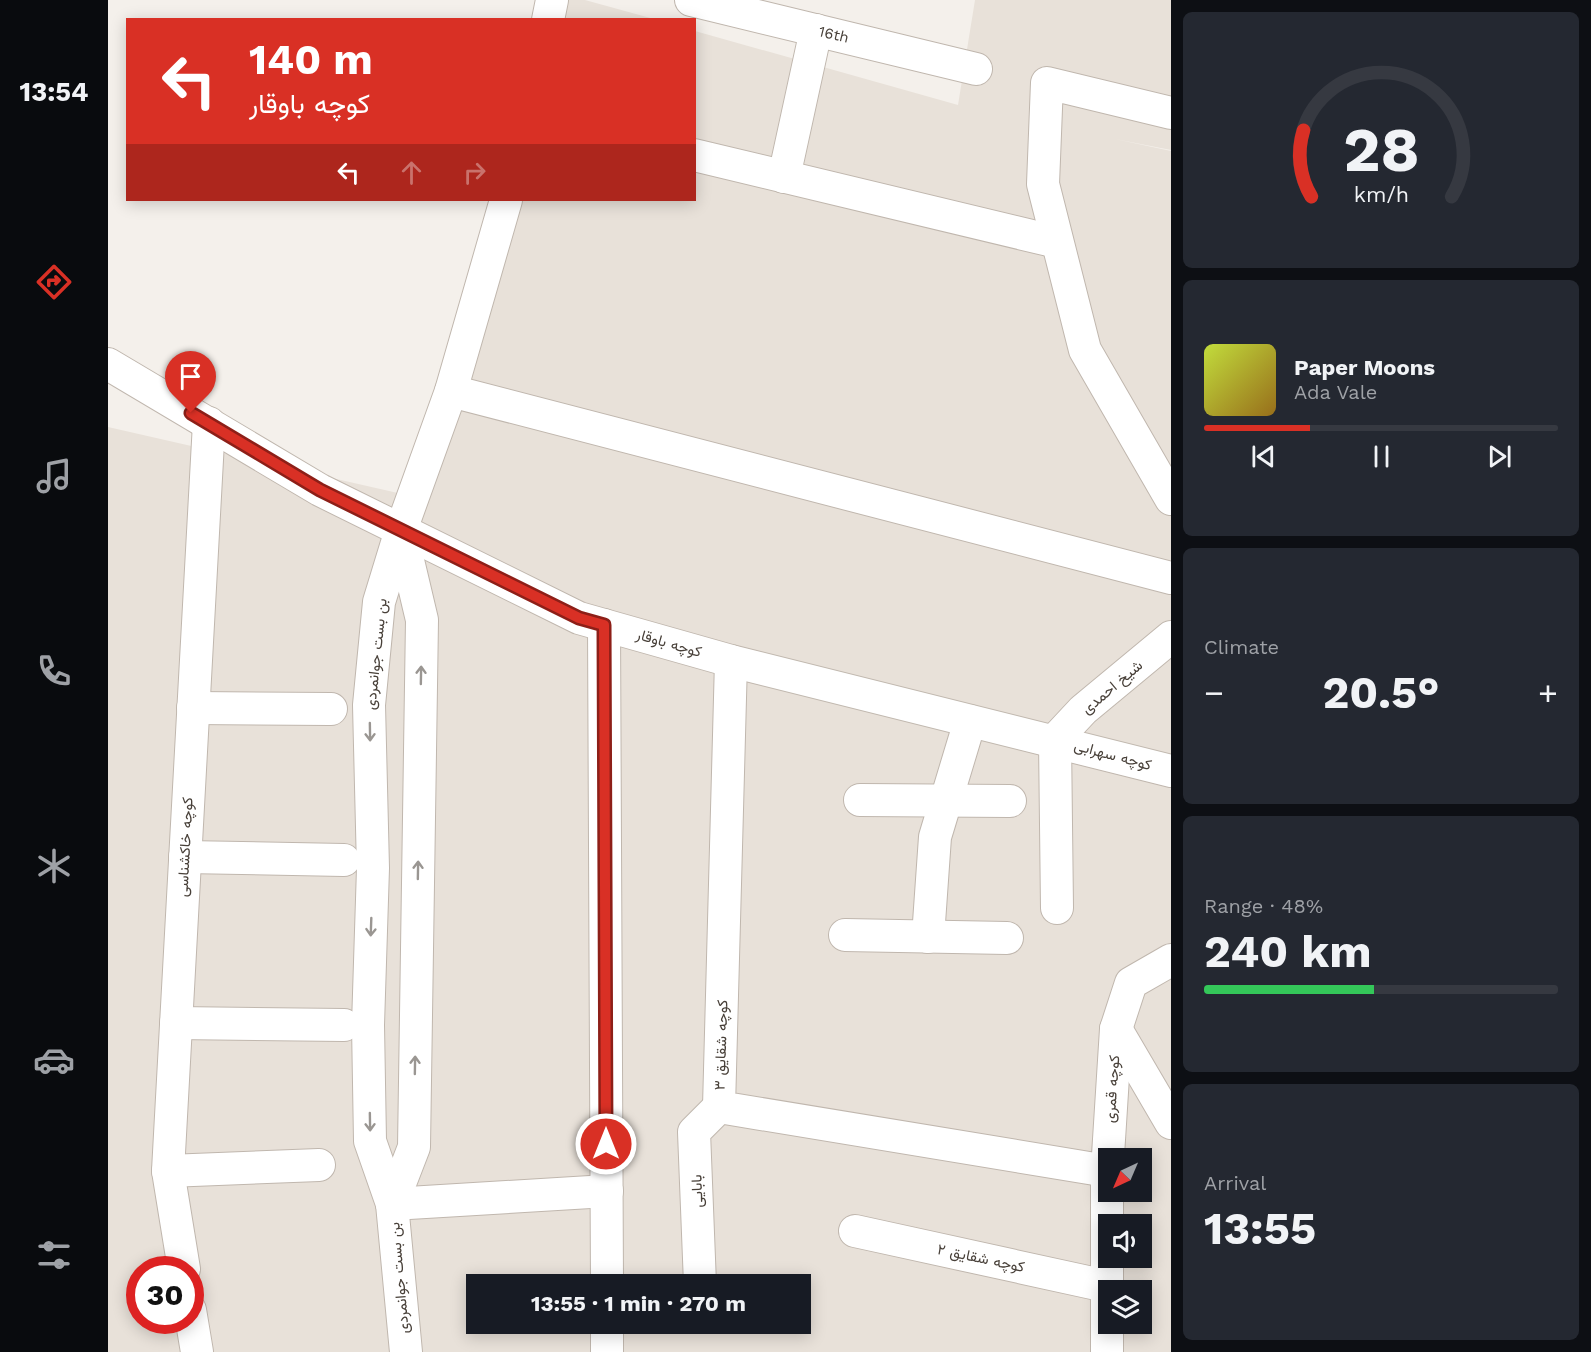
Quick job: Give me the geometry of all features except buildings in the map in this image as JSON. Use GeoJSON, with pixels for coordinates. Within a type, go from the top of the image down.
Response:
{"type":"FeatureCollection","features":[{"type":"Feature","properties":{"kind":"street"},"geometry":{"type":"LineString","coordinates":[[548,18],[552,0]]}},
{"type":"Feature","properties":{"kind":"street","name":"16th"},"geometry":{"type":"LineString","coordinates":[[691,0],[976,69]]}},
{"type":"Feature","properties":{"kind":"street"},"geometry":{"type":"LineString","coordinates":[[784,177],[816,30]]}},
{"type":"Feature","properties":{"kind":"street"},"geometry":{"type":"LineString","coordinates":[[1171,113],[1047,83],[1042,184],[1084,351],[1171,499]]}},
{"type":"Feature","properties":{"kind":"street"},"geometry":{"type":"LineString","coordinates":[[696,155],[1057,242]]}},
{"type":"Feature","properties":{"kind":"street"},"geometry":{"type":"LineString","coordinates":[[401,530],[451,391],[506,201]]}},
{"type":"Feature","properties":{"kind":"street","name":"کوچه باوقار"},"geometry":{"type":"LineString","coordinates":[[115,367],[320,490],[579,618],[731,661],[1055,740]]}},
{"type":"Feature","properties":{"kind":"street"},"geometry":{"type":"LineString","coordinates":[[451,391],[1171,578]]}},
{"type":"Feature","properties":{"kind":"street","name":"کوچه خاکشناسی"},"geometry":{"type":"LineString","coordinates":[[182,1256],[168,1171],[209,423]]}},
{"type":"Feature","properties":{"kind":"street","name":"بن بست جوانمردی"},"geometry":{"type":"LineString","coordinates":[[401,530],[379,602],[369,705],[373,867],[368,1025],[370,1141],[392,1204],[406,1352]]}},
{"type":"Feature","properties":{"kind":"street","name":"بن بست جوانمردی"},"geometry":{"type":"LineString","coordinates":[[392,1204],[414,1147],[422,620],[401,530]]}},
{"type":"Feature","properties":{"kind":"street"},"geometry":{"type":"LineString","coordinates":[[604,625],[607,1274]]}},
{"type":"Feature","properties":{"kind":"street","name":"شیخ احمدی"},"geometry":{"type":"LineString","coordinates":[[1055,740],[1083,710],[1171,637]]}},
{"type":"Feature","properties":{"kind":"street","name":"کوچه شقایق ۳"},"geometry":{"type":"LineString","coordinates":[[731,661],[719,1107],[1098,1170]]}},
{"type":"Feature","properties":{"kind":"street"},"geometry":{"type":"LineString","coordinates":[[193,708],[332,709]]}},
{"type":"Feature","properties":{"kind":"street"},"geometry":{"type":"LineString","coordinates":[[928,937],[935,837],[970,721]]}},
{"type":"Feature","properties":{"kind":"street"},"geometry":{"type":"LineString","coordinates":[[1055,740],[1057,908]]}},
{"type":"Feature","properties":{"kind":"street","name":"کوچه سهرابی"},"geometry":{"type":"LineString","coordinates":[[1055,740],[1171,771]]}},
{"type":"Feature","properties":{"kind":"street"},"geometry":{"type":"LineString","coordinates":[[860,800],[1010,801]]}},
{"type":"Feature","properties":{"kind":"street"},"geometry":{"type":"LineString","coordinates":[[185,857],[344,860]]}},
{"type":"Feature","properties":{"kind":"street"},"geometry":{"type":"LineString","coordinates":[[845,935],[1007,938]]}},
{"type":"Feature","properties":{"kind":"street","name":"کوچه قمری"},"geometry":{"type":"LineString","coordinates":[[1108,1148],[1116,1029],[1131,983],[1171,960]]}},
{"type":"Feature","properties":{"kind":"street"},"geometry":{"type":"LineString","coordinates":[[176,1023],[344,1025]]}},
{"type":"Feature","properties":{"kind":"street"},"geometry":{"type":"LineString","coordinates":[[1116,1029],[1171,1123]]}},
{"type":"Feature","properties":{"kind":"street","name":"بابایی"},"geometry":{"type":"LineString","coordinates":[[700,1274],[694,1132],[719,1107]]}},
{"type":"Feature","properties":{"kind":"street"},"geometry":{"type":"LineString","coordinates":[[168,1171],[319,1165]]}},
{"type":"Feature","properties":{"kind":"street"},"geometry":{"type":"LineString","coordinates":[[392,1204],[607,1191]]}},
{"type":"Feature","properties":{"kind":"street","name":"کوچه قمری"},"geometry":{"type":"LineString","coordinates":[[1106,1280],[1107,1202]]}},
{"type":"Feature","properties":{"kind":"street","name":"کوچه شقایق ۲"},"geometry":{"type":"LineString","coordinates":[[855,1231],[1098,1284]]}},
{"type":"Feature","properties":{"kind":"street"},"geometry":{"type":"LineString","coordinates":[[194,1334],[197,1352]]}},
{"type":"Feature","properties":{"kind":"street"},"geometry":{"type":"LineString","coordinates":[[607,1334],[607,1352]]}},
{"type":"Feature","properties":{"kind":"street","name":"کوچه قمری"},"geometry":{"type":"LineString","coordinates":[[1107,1334],[1107,1352]]}},
{"type":"Feature","properties":{"kind":"shaded area"},"geometry":{"type":"Polygon","coordinates":[[[554,0],[585,0],[650,18],[550,18],[554,0]]]}},
{"type":"Feature","properties":{"kind":"shaded area"},"geometry":{"type":"Polygon","coordinates":[[[975,0],[1171,0],[1171,150],[1115,139],[1171,151],[1171,1352],[108,1352],[108,427],[411,496],[501,201],[696,201],[696,31],[958,105],[975,0]]]}},
{"type":"Feature","properties":{"kind":"route"},"geometry":{"type":"LineString","coordinates":[[191,413],[320,490],[579,618],[604,625],[606,1144]]}}]}
